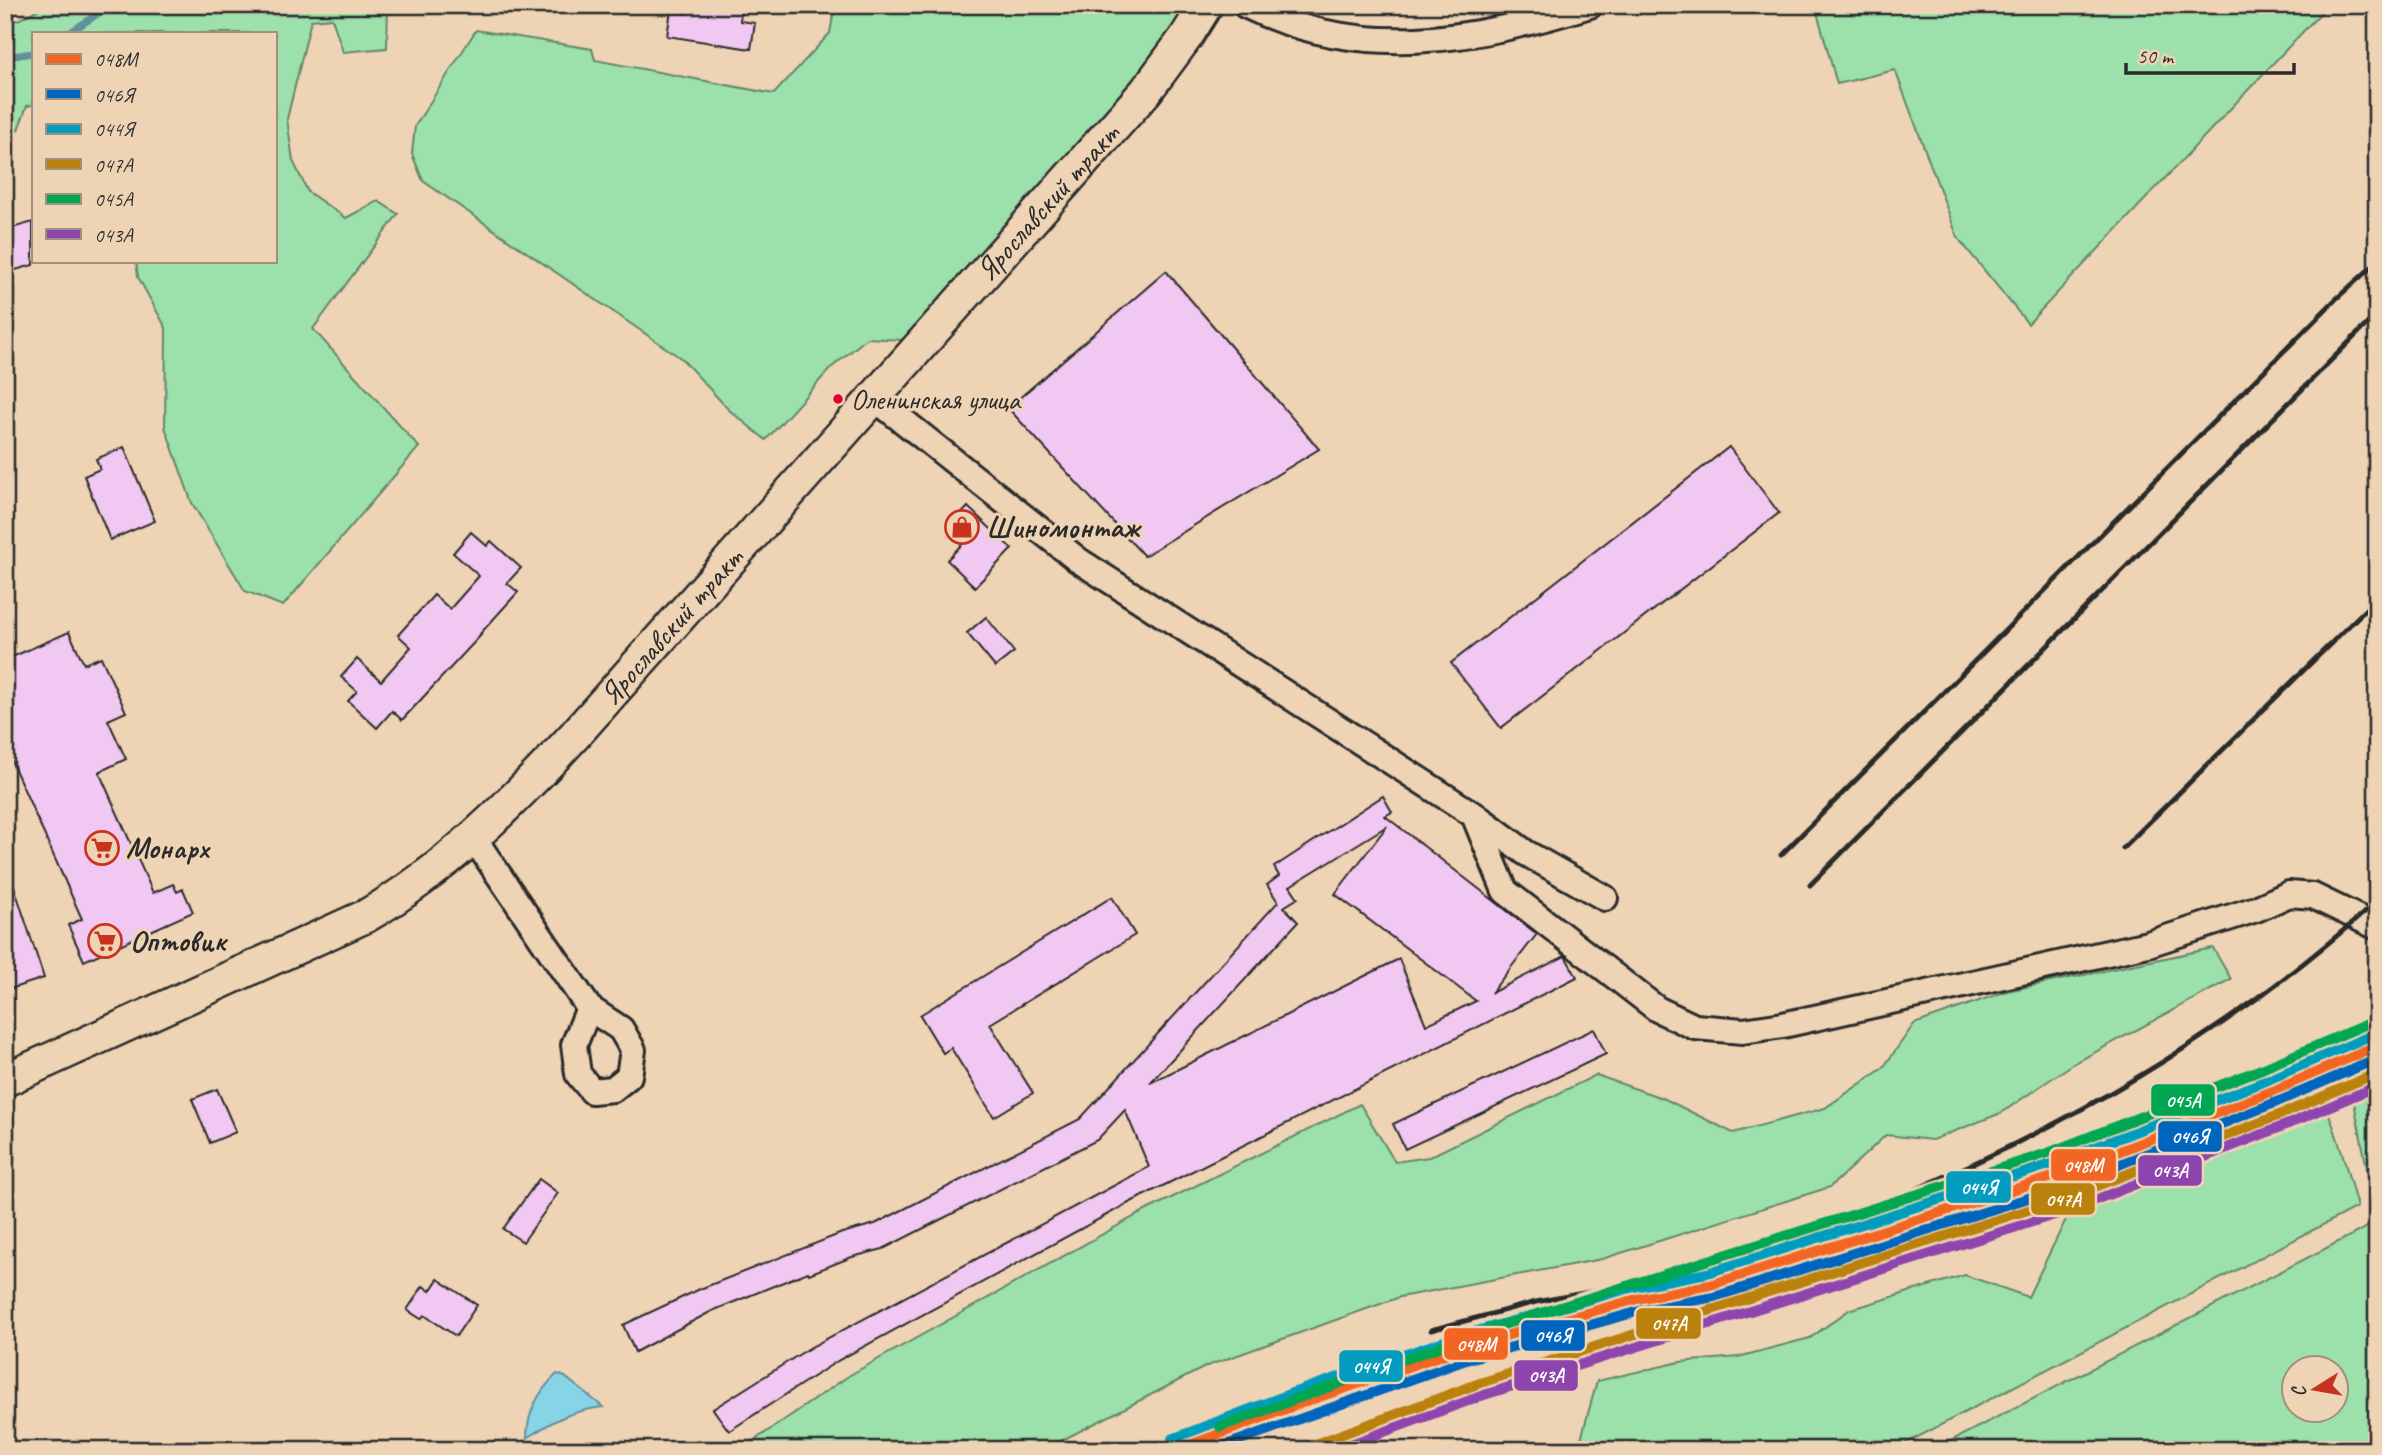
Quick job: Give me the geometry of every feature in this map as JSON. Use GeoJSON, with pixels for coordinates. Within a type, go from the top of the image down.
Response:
{"type":"FeatureCollection","features":[{"type":"Feature","properties":{"kind":"street","name":"Ярославский тракт"},"geometry":{"type":"LineString","coordinates":[[5,1080],[366,916],[407,890],[473,837],[525,789],[575,736],[1146,91],[1206,5]]}},
{"type":"Feature","properties":{"kind":"street"},"geometry":{"type":"LineString","coordinates":[[1245,5],[1308,29],[1358,39],[1415,41],[1488,33],[1590,5]]}},
{"type":"Feature","properties":{"kind":"street"},"geometry":{"type":"LineString","coordinates":[[873,397],[1078,560],[1474,815],[1526,853],[1605,898]]}},
{"type":"Feature","properties":{"kind":"street"},"geometry":{"type":"LineString","coordinates":[[1474,815],[1505,891],[1657,1009],[1695,1027],[1743,1031],[1783,1025],[2134,947],[2256,909],[2289,894],[2313,896],[2377,927]]}},
{"type":"Feature","properties":{"kind":"street"},"geometry":{"type":"LineString","coordinates":[[473,837],[589,1007]]}},
{"type":"Feature","properties":{"kind":"green space"},"geometry":{"type":"Polygon","coordinates":[[[46,5],[388,5],[387,48],[343,52],[332,18],[311,20],[287,119],[293,161],[308,192],[346,218],[378,201],[398,214],[313,329],[419,447],[283,606],[245,591],[192,503],[165,427],[166,328],[138,277],[136,262],[276,262],[276,32],[32,32],[32,105],[27,106],[18,130],[5,133],[5,22],[18,20],[46,5]]]}},
{"type":"Feature","properties":{"kind":"green space"},"geometry":{"type":"Polygon","coordinates":[[[835,5],[1185,5],[1179,20],[1133,81],[903,340],[867,338],[831,368],[766,440],[729,410],[682,359],[423,181],[412,154],[415,126],[476,30],[592,49],[595,60],[774,94],[830,33],[835,5]]]}},
{"type":"Feature","properties":{"kind":"green space"},"geometry":{"type":"Polygon","coordinates":[[[1815,5],[2328,5],[2028,324],[1958,238],[1895,70],[1837,84],[1815,5]]]}},
{"type":"Feature","properties":{"kind":"green space"},"geometry":{"type":"Polygon","coordinates":[[[2213,948],[2231,979],[2073,1064],[2001,1113],[1932,1140],[1886,1135],[1830,1187],[1602,1259],[1400,1297],[1207,1366],[1043,1450],[740,1450],[850,1375],[1139,1214],[1360,1104],[1395,1162],[1429,1157],[1596,1075],[1665,1099],[1733,1133],[1825,1108],[1883,1068],[1914,1024],[2007,991],[2213,948]]]}},
{"type":"Feature","properties":{"kind":"green space"},"geometry":{"type":"Polygon","coordinates":[[[2377,1076],[2377,1220],[2351,1087],[2377,1076]]]}},
{"type":"Feature","properties":{"kind":"green space"},"geometry":{"type":"Polygon","coordinates":[[[2325,1102],[2357,1207],[1893,1450],[1578,1450],[1597,1381],[1680,1362],[1738,1357],[1810,1338],[1849,1310],[1965,1275],[2028,1297],[2071,1209],[2325,1102]]]}},
{"type":"Feature","properties":{"kind":"green space"},"geometry":{"type":"Polygon","coordinates":[[[2377,1222],[2377,1450],[1933,1450],[2377,1222]]]}},
{"type":"Feature","properties":{"kind":"water"},"geometry":{"type":"Polygon","coordinates":[[[557,1374],[565,1377],[603,1407],[563,1417],[527,1438],[535,1403],[557,1374]]]}},
{"type":"Feature","properties":{"kind":"building"},"geometry":{"type":"Polygon","coordinates":[[[686,5],[742,5],[740,21],[755,23],[751,49],[667,36],[671,10],[685,13],[686,5]]]}},
{"type":"Feature","properties":{"kind":"building"},"geometry":{"type":"Polygon","coordinates":[[[32,222],[33,265],[5,273],[5,230],[32,222]]]}},
{"type":"Feature","properties":{"kind":"building"},"geometry":{"type":"Polygon","coordinates":[[[1166,271],[1319,449],[1144,556],[1008,408],[1166,271]]]}},
{"type":"Feature","properties":{"kind":"building"},"geometry":{"type":"Polygon","coordinates":[[[124,447],[155,521],[110,540],[84,476],[100,469],[96,459],[124,447]]]}},
{"type":"Feature","properties":{"kind":"building"},"geometry":{"type":"Polygon","coordinates":[[[1729,447],[1779,513],[1501,728],[1451,663],[1729,447]]]}},
{"type":"Feature","properties":{"kind":"building"},"geometry":{"type":"Polygon","coordinates":[[[968,507],[1012,549],[975,587],[947,560],[967,539],[951,525],[968,507]]]}},
{"type":"Feature","properties":{"kind":"building"},"geometry":{"type":"Polygon","coordinates":[[[471,532],[487,546],[491,541],[521,568],[507,583],[518,592],[402,720],[392,711],[377,728],[348,701],[357,691],[341,677],[357,659],[381,681],[411,647],[398,635],[434,595],[450,609],[479,576],[453,553],[471,532]]]}},
{"type":"Feature","properties":{"kind":"building"},"geometry":{"type":"Polygon","coordinates":[[[986,617],[1014,652],[995,667],[967,633],[986,617]]]}},
{"type":"Feature","properties":{"kind":"building"},"geometry":{"type":"Polygon","coordinates":[[[69,632],[84,664],[101,657],[126,712],[108,720],[126,759],[99,772],[153,893],[173,884],[177,892],[183,889],[193,912],[84,961],[68,925],[82,919],[5,747],[5,660],[69,632]]]}},
{"type":"Feature","properties":{"kind":"building"},"geometry":{"type":"Polygon","coordinates":[[[1383,796],[1392,812],[1385,816],[1537,934],[1491,993],[1565,956],[1577,977],[1125,1205],[839,1360],[729,1431],[713,1409],[811,1347],[1149,1167],[1125,1110],[1097,1140],[883,1249],[852,1257],[809,1274],[808,1272],[712,1311],[635,1352],[623,1325],[700,1289],[842,1233],[875,1224],[1080,1119],[1278,902],[1267,885],[1279,876],[1274,867],[1383,796]],[[1387,826],[1290,886],[1298,898],[1284,907],[1298,922],[1150,1083],[1399,959],[1426,1025],[1476,1001],[1335,894],[1387,826]]]}},
{"type":"Feature","properties":{"kind":"building"},"geometry":{"type":"Polygon","coordinates":[[[5,871],[9,871],[44,978],[10,989],[5,973],[5,871]]]}},
{"type":"Feature","properties":{"kind":"building"},"geometry":{"type":"Polygon","coordinates":[[[1112,897],[1135,935],[990,1024],[1033,1093],[994,1117],[951,1048],[943,1053],[920,1015],[1112,897]]]}},
{"type":"Feature","properties":{"kind":"building"},"geometry":{"type":"Polygon","coordinates":[[[1594,1029],[1606,1054],[1405,1149],[1393,1124],[1594,1029]]]}},
{"type":"Feature","properties":{"kind":"building"},"geometry":{"type":"Polygon","coordinates":[[[217,1089],[236,1132],[210,1143],[192,1099],[217,1089]]]}},
{"type":"Feature","properties":{"kind":"building"},"geometry":{"type":"Polygon","coordinates":[[[539,1179],[558,1193],[523,1242],[503,1229],[539,1179]]]}},
{"type":"Feature","properties":{"kind":"building"},"geometry":{"type":"Polygon","coordinates":[[[438,1279],[477,1305],[456,1336],[424,1315],[421,1319],[407,1310],[423,1286],[430,1291],[438,1279]]]}},
{"type":"Feature","properties":{"kind":"waterway"},"geometry":{"type":"LineString","coordinates":[[70,32],[111,5]]}},
{"type":"Feature","properties":{"kind":"waterway"},"geometry":{"type":"LineString","coordinates":[[5,57],[32,53]]}},
{"type":"Feature","properties":{"kind":"railway"},"geometry":{"type":"LineString","coordinates":[[1781,855],[2336,299],[2377,262]]}},
{"type":"Feature","properties":{"kind":"railway"},"geometry":{"type":"LineString","coordinates":[[1810,885],[2377,314]]}},
{"type":"Feature","properties":{"kind":"railway"},"geometry":{"type":"LineString","coordinates":[[2123,848],[2377,598]]}},
{"type":"Feature","properties":{"kind":"railway"},"geometry":{"type":"LineString","coordinates":[[1462,1348],[1676,1277],[1865,1210],[2030,1136],[2092,1104],[2211,1030],[2324,947],[2377,901]]}},
{"type":"Feature","properties":{"kind":"railway"},"geometry":{"type":"LineString","coordinates":[[1431,1330],[1536,1302],[1631,1284]]}},
{"type":"Feature","properties":{"kind":"transit line","name":"045А"},"geometry":{"type":"LineString","coordinates":[[1220,1427],[1465,1337],[2048,1153],[2264,1068],[2367,1024]]}},
{"type":"Feature","properties":{"kind":"transit line","name":"044Я"},"geometry":{"type":"LineString","coordinates":[[1172,1439],[1292,1393],[1459,1336],[1634,1287],[1707,1273],[2052,1164],[2268,1080],[2372,1035]]}},
{"type":"Feature","properties":{"kind":"transit line","name":"048М"},"geometry":{"type":"LineString","coordinates":[[1177,1450],[1296,1405],[1462,1348],[1637,1299],[1710,1285],[2056,1176],[2273,1091],[2377,1046]]}},
{"type":"Feature","properties":{"kind":"transit line","name":"046Я"},"geometry":{"type":"LineString","coordinates":[[1212,1450],[1466,1360],[1640,1311],[1714,1297],[2060,1188],[2277,1102],[2377,1059]]}},
{"type":"Feature","properties":{"kind":"transit line","name":"047А"},"geometry":{"type":"LineString","coordinates":[[1299,1450],[1480,1383],[2063,1199],[2282,1114],[2377,1073]]}},
{"type":"Feature","properties":{"kind":"transit line","name":"043А"},"geometry":{"type":"LineString","coordinates":[[1335,1450],[1484,1395],[2067,1211],[2286,1125],[2377,1086]]}},
{"type":"Feature","properties":{"kind":"place","name":"Оленинская улица"},"geometry":{"type":"Point","coordinates":[838,399]}},
{"type":"Feature","properties":{"kind":"place","name":"Шиномонтаж"},"geometry":{"type":"Point","coordinates":[962,527]}},
{"type":"Feature","properties":{"kind":"place","name":"Монарх"},"geometry":{"type":"Point","coordinates":[102,848]}},
{"type":"Feature","properties":{"kind":"place","name":"Оптовик"},"geometry":{"type":"Point","coordinates":[105,941]}}]}
